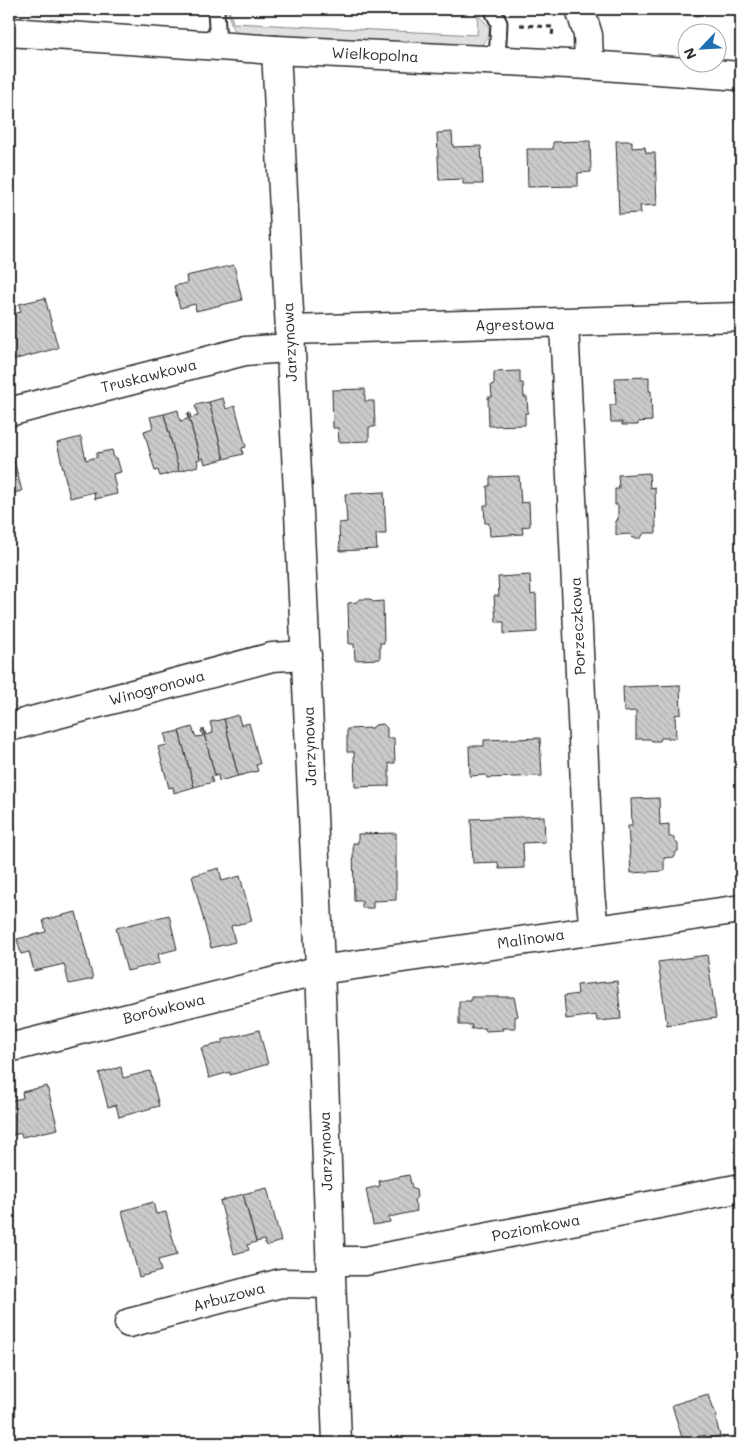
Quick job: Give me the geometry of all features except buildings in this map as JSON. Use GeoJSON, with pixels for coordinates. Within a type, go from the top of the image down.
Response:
{"type":"FeatureCollection","features":[{"type":"Feature","properties":{"kind":"street"},"geometry":{"type":"LineString","coordinates":[[580,9],[588,34],[589,65]]}},
{"type":"Feature","properties":{"kind":"street","name":"Wielkopolna"},"geometry":{"type":"LineString","coordinates":[[9,32],[276,50],[589,65],[741,76]]}},
{"type":"Feature","properties":{"kind":"street","name":"Jarzynowa"},"geometry":{"type":"LineString","coordinates":[[276,50],[320,970],[337,1443]]}},
{"type":"Feature","properties":{"kind":"street","name":"Agrestowa"},"geometry":{"type":"LineString","coordinates":[[290,339],[564,323],[741,317]]}},
{"type":"Feature","properties":{"kind":"street","name":"Porzeczkowa"},"geometry":{"type":"LineString","coordinates":[[564,323],[590,893],[594,929]]}},
{"type":"Feature","properties":{"kind":"street","name":"Truskawkowa"},"geometry":{"type":"LineString","coordinates":[[9,412],[290,339]]}},
{"type":"Feature","properties":{"kind":"street","name":"Winogronowa"},"geometry":{"type":"LineString","coordinates":[[9,728],[272,657],[306,655]]}},
{"type":"Feature","properties":{"kind":"street","name":"Malinowa"},"geometry":{"type":"LineString","coordinates":[[320,970],[741,909]]}},
{"type":"Feature","properties":{"kind":"street","name":"Borówkowa"},"geometry":{"type":"LineString","coordinates":[[9,1048],[320,970]]}},
{"type":"Feature","properties":{"kind":"street","name":"Poziomkowa"},"geometry":{"type":"LineString","coordinates":[[330,1273],[365,1261],[741,1188]]}},
{"type":"Feature","properties":{"kind":"street","name":"Arbuzowa"},"geometry":{"type":"LineString","coordinates":[[129,1323],[280,1283],[330,1273]]}},
{"type":"Feature","properties":{"kind":"lane"},"geometry":{"type":"LineString","coordinates":[[216,9],[218,46]]}},
{"type":"Feature","properties":{"kind":"lane"},"geometry":{"type":"LineString","coordinates":[[492,9],[499,23],[497,60]]}},
{"type":"Feature","properties":{"kind":"path"},"geometry":{"type":"LineString","coordinates":[[499,23],[553,27],[552,63]]}},
{"type":"Feature","properties":{"kind":"shaded area"},"geometry":{"type":"Polygon","coordinates":[[[227,9],[229,9],[233,23],[477,35],[478,15],[488,25],[489,33],[478,50],[242,36],[233,28],[227,9]]]}}]}
